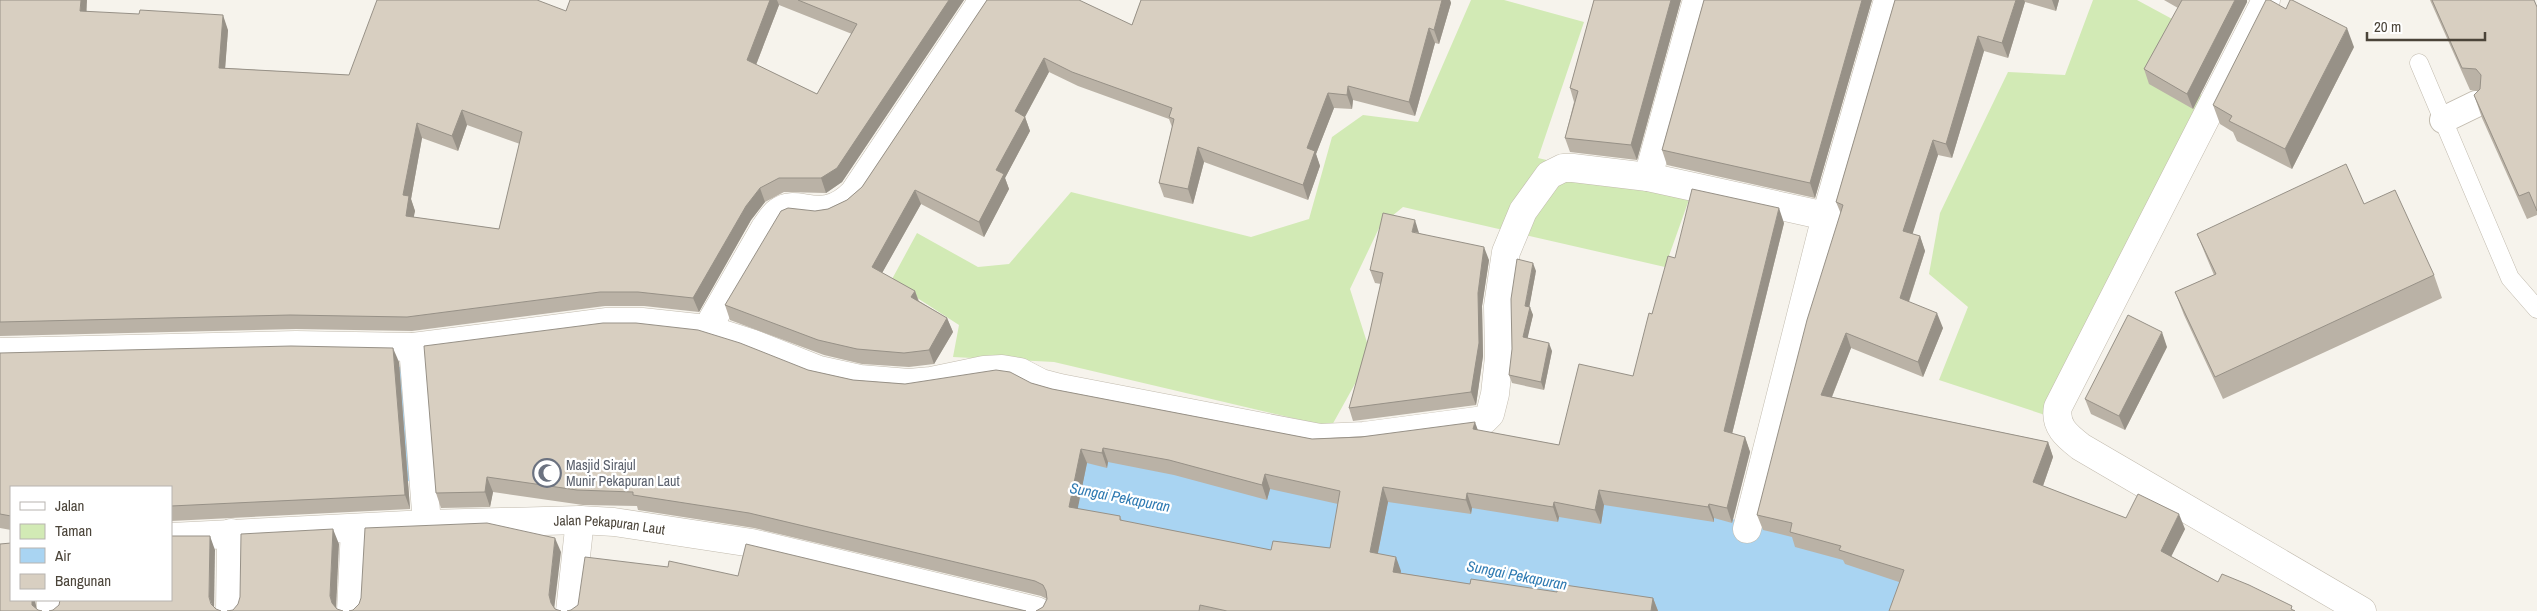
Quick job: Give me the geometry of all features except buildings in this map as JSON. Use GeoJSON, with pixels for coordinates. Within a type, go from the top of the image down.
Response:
{"type":"FeatureCollection","features":[{"type":"Feature","properties":{"kind":"street"},"geometry":{"type":"LineString","coordinates":[[707,329],[777,212],[788,207],[825,210],[842,204],[854,192],[983,0]]}},
{"type":"Feature","properties":{"kind":"street"},"geometry":{"type":"LineString","coordinates":[[1648,177],[1697,0]]}},
{"type":"Feature","properties":{"kind":"street"},"geometry":{"type":"LineString","coordinates":[[1747,529],[1826,216],[1888,0]]}},
{"type":"Feature","properties":{"kind":"street"},"geometry":{"type":"LineString","coordinates":[[2266,0],[2058,407],[2056,416],[2066,434],[2081,447],[2362,611]]}},
{"type":"Feature","properties":{"kind":"street"},"geometry":{"type":"LineString","coordinates":[[2443,120],[2476,104]]}},
{"type":"Feature","properties":{"kind":"street"},"geometry":{"type":"LineString","coordinates":[[0,352],[296,345],[413,347],[607,322],[642,322],[707,329],[751,343],[819,370],[860,379],[909,383],[931,381],[984,370],[1002,369],[1020,372],[1041,383],[1060,388],[1320,438],[1364,436],[1430,426],[1472,423],[1484,420],[1490,414],[1495,394],[1499,357],[1498,306],[1506,252],[1523,211],[1541,184],[1549,175],[1563,168],[1648,177],[1826,216]]}},
{"type":"Feature","properties":{"kind":"street"},"geometry":{"type":"LineString","coordinates":[[413,347],[427,524]]}},
{"type":"Feature","properties":{"kind":"street"},"geometry":{"type":"LineString","coordinates":[[570,611],[580,520]]}},
{"type":"Feature","properties":{"kind":"street","name":"Jalan Pekapuran Laut"},"geometry":{"type":"LineString","coordinates":[[172,537],[427,524],[580,520],[614,522],[752,544],[1006,608],[1037,611]]}},
{"type":"Feature","properties":{"kind":"street"},"geometry":{"type":"LineString","coordinates":[[351,611],[355,529]]}},
{"type":"Feature","properties":{"kind":"street"},"geometry":{"type":"LineString","coordinates":[[230,611],[231,534]]}},
{"type":"Feature","properties":{"kind":"lane"},"geometry":{"type":"LineString","coordinates":[[2419,63],[2510,278],[2537,309]]}},
{"type":"Feature","properties":{"kind":"green space"},"geometry":{"type":"Polygon","coordinates":[[[1471,0],[1504,0],[1584,22],[1538,158],[1691,194],[1665,267],[1403,207],[1380,226],[1350,289],[1371,355],[1331,427],[1054,362],[953,357],[959,325],[891,281],[917,233],[978,267],[1009,264],[1071,192],[1251,237],[1309,219],[1332,137],[1363,115],[1418,122],[1471,0]]]}},
{"type":"Feature","properties":{"kind":"green space"},"geometry":{"type":"Polygon","coordinates":[[[2093,0],[2137,0],[2174,20],[2151,63],[2210,101],[2045,415],[1939,380],[1968,307],[1929,274],[1940,213],[2008,72],[2065,75],[2093,0]]]}},
{"type":"Feature","properties":{"kind":"water","name":"Sungai Pekapuran"},"geometry":{"type":"Polygon","coordinates":[[[577,361],[1624,493],[1740,521],[2241,611],[1229,611],[534,469],[379,484],[11,486],[0,380],[577,361]]]}},
{"type":"Feature","properties":{"kind":"place","name":"Masjid Sirajul Munir Pekapuran Laut"},"geometry":{"type":"Point","coordinates":[547,473]}}]}
